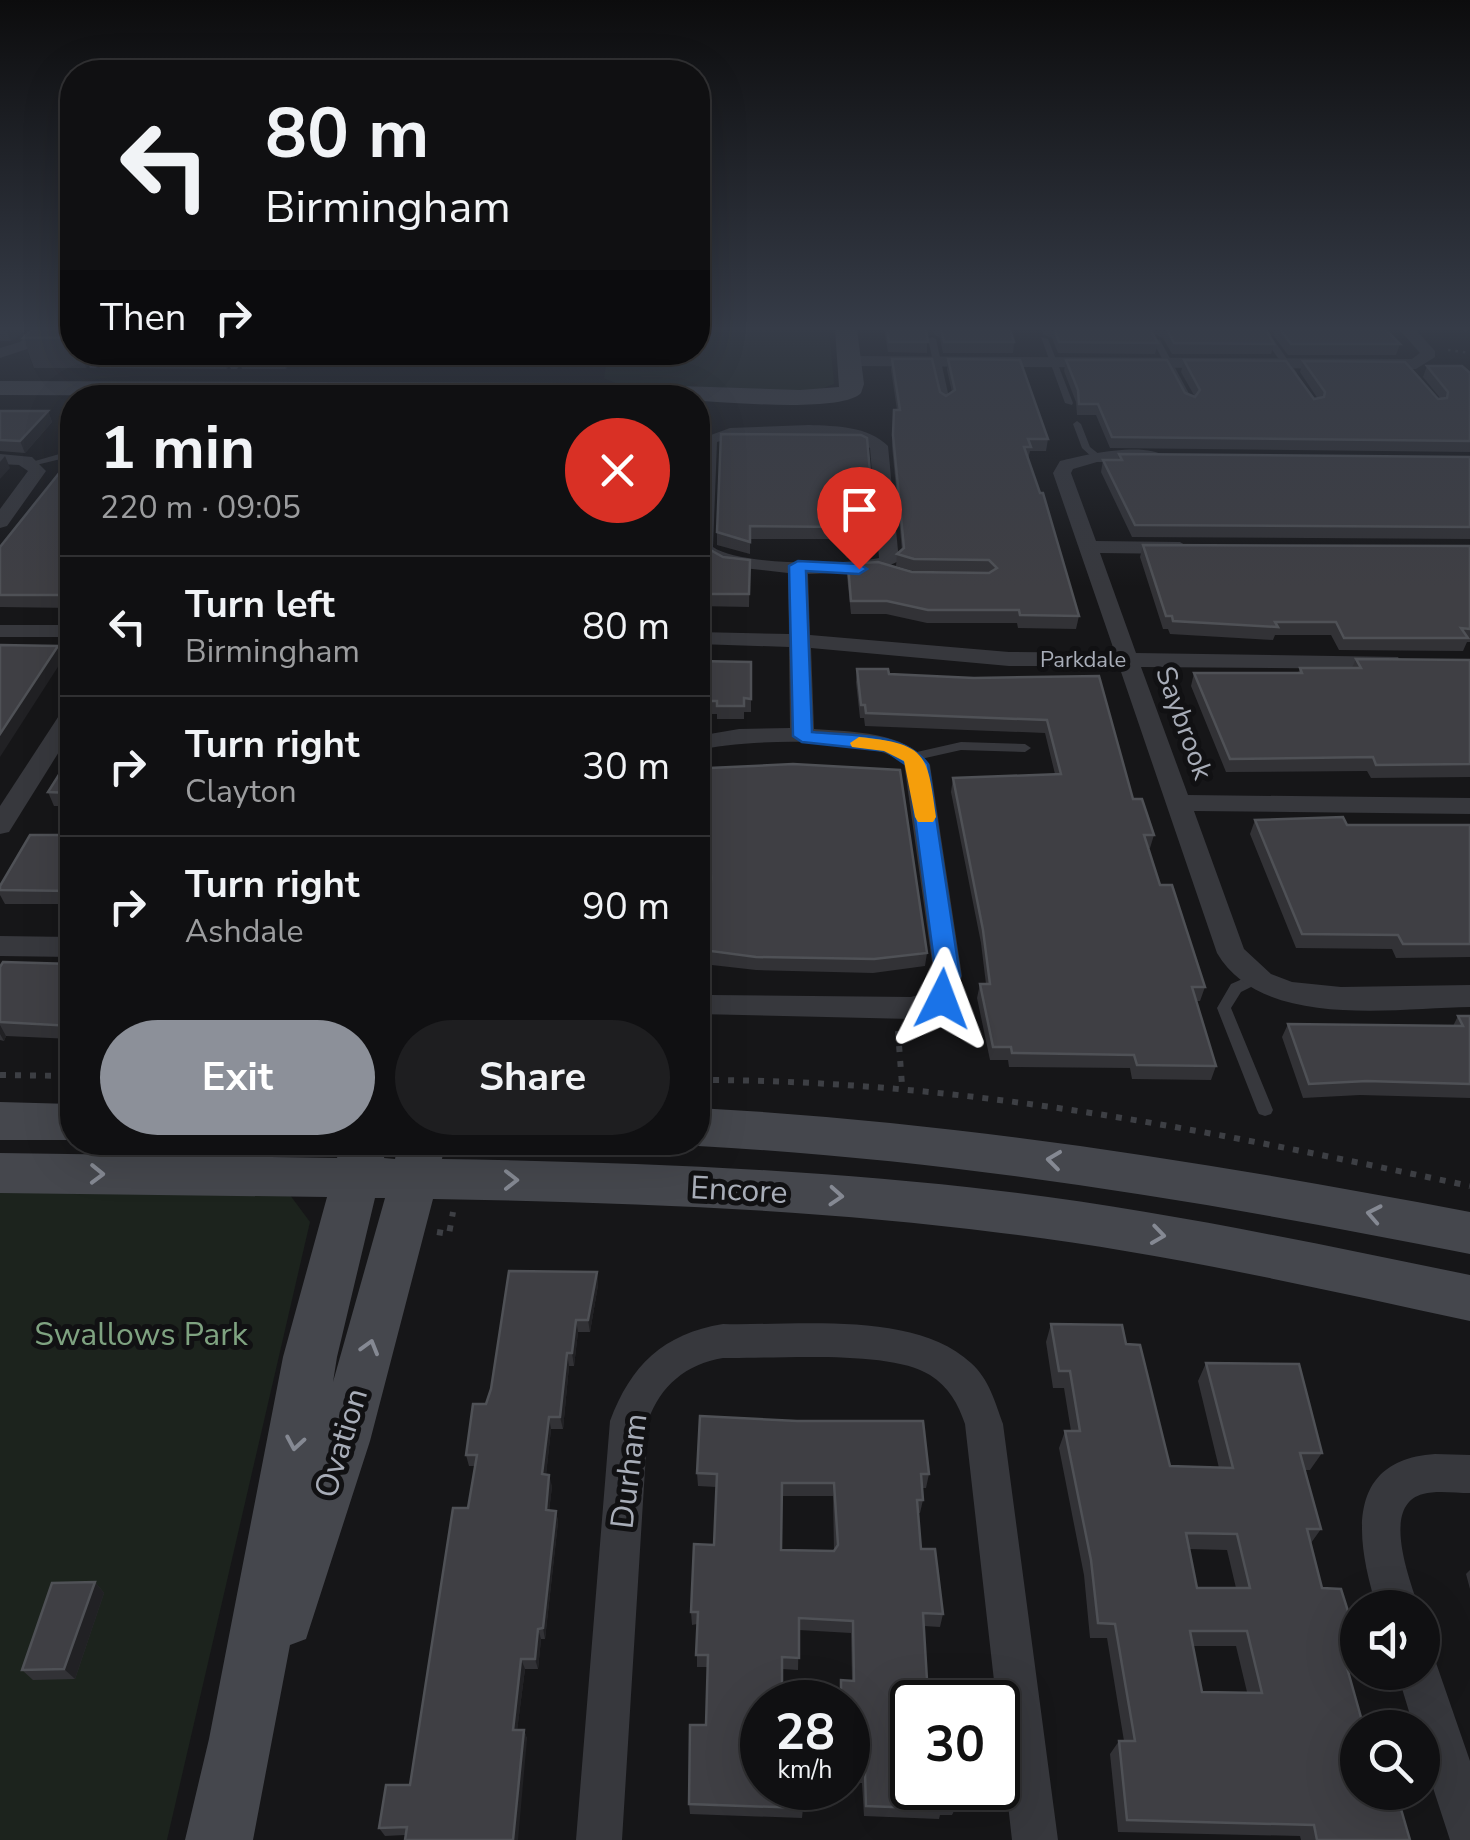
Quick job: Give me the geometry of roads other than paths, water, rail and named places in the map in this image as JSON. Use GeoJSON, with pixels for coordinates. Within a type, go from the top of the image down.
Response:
{"type":"FeatureCollection","features":[{"type":"Feature","properties":{"kind":"street"},"geometry":{"type":"LineString","coordinates":[[710,438],[730,433],[863,434],[879,446],[891,553],[886,571],[710,558]]}},
{"type":"Feature","properties":{"kind":"street"},"geometry":{"type":"LineString","coordinates":[[1097,457],[1176,458]]}},
{"type":"Feature","properties":{"kind":"street","name":"Saybrook"},"geometry":{"type":"LineString","coordinates":[[1097,457],[1066,465],[1062,473],[1231,953],[1263,982]]}},
{"type":"Feature","properties":{"kind":"street"},"geometry":{"type":"LineString","coordinates":[[0,459],[32,463],[36,478],[0,522]]}},
{"type":"Feature","properties":{"kind":"street"},"geometry":{"type":"LineString","coordinates":[[1091,548],[1199,548]]}},
{"type":"Feature","properties":{"kind":"street"},"geometry":{"type":"LineString","coordinates":[[798,566],[802,736]]}},
{"type":"Feature","properties":{"kind":"street"},"geometry":{"type":"LineString","coordinates":[[0,631],[60,631]]}},
{"type":"Feature","properties":{"kind":"street","name":"Parkdale"},"geometry":{"type":"LineString","coordinates":[[710,638],[802,640],[971,658],[1410,662]]}},
{"type":"Feature","properties":{"kind":"street"},"geometry":{"type":"LineString","coordinates":[[0,826],[60,732]]}},
{"type":"Feature","properties":{"kind":"street"},"geometry":{"type":"LineString","coordinates":[[710,738],[756,734],[802,736],[889,746],[912,756],[918,764],[948,976],[942,999],[911,1008],[710,1006]]}},
{"type":"Feature","properties":{"kind":"street"},"geometry":{"type":"LineString","coordinates":[[1181,803],[1470,806]]}},
{"type":"Feature","properties":{"kind":"street"},"geometry":{"type":"LineString","coordinates":[[0,946],[60,947]]}},
{"type":"Feature","properties":{"kind":"street"},"geometry":{"type":"LineString","coordinates":[[1263,982],[1300,994],[1470,996]]}},
{"type":"Feature","properties":{"kind":"street"},"geometry":{"type":"LineString","coordinates":[[0,1120],[60,1122]]}},
{"type":"Feature","properties":{"kind":"street","name":"Encore"},"geometry":{"type":"LineString","coordinates":[[710,1129],[894,1140],[1102,1166],[1470,1233]]}},
{"type":"Feature","properties":{"kind":"street","name":"Ovation"},"geometry":{"type":"LineString","coordinates":[[219,1840],[242,1739],[310,1357],[360,1160]]}},
{"type":"Feature","properties":{"kind":"street","name":"Encore"},"geometry":{"type":"LineString","coordinates":[[0,1173],[418,1161],[579,1181],[747,1190],[1002,1212],[1211,1243],[1470,1298]]}},
{"type":"Feature","properties":{"kind":"street","name":"Ovation"},"geometry":{"type":"LineString","coordinates":[[242,1739],[339,1457],[403,1231],[418,1161]]}},
{"type":"Feature","properties":{"kind":"street","name":"Durham"},"geometry":{"type":"LineString","coordinates":[[599,1840],[629,1421],[649,1378],[668,1360],[704,1344],[722,1341],[874,1342],[911,1347],[931,1355],[961,1378],[977,1402],[984,1424],[1035,1840]]}},
{"type":"Feature","properties":{"kind":"street"},"geometry":{"type":"LineString","coordinates":[[1392,1590],[1379,1547],[1386,1502],[1400,1484],[1419,1474],[1470,1474]]}},
{"type":"Feature","properties":{"kind":"street"},"geometry":{"type":"LineString","coordinates":[[1425,1690],[1470,1832]]}},
{"type":"Feature","properties":{"kind":"lane"},"geometry":{"type":"LineString","coordinates":[[1076,424],[1086,448],[1097,457]]}},
{"type":"Feature","properties":{"kind":"lane"},"geometry":{"type":"LineString","coordinates":[[32,463],[60,456]]}},
{"type":"Feature","properties":{"kind":"lane"},"geometry":{"type":"LineString","coordinates":[[912,756],[961,746],[1025,748]]}},
{"type":"Feature","properties":{"kind":"lane"},"geometry":{"type":"LineString","coordinates":[[1263,982],[1236,988],[1224,1008],[1265,1110]]}},
{"type":"Feature","properties":{"kind":"park label","name":"Swallows Park"},"geometry":{"type":"Point","coordinates":[141,1334]}}]}
